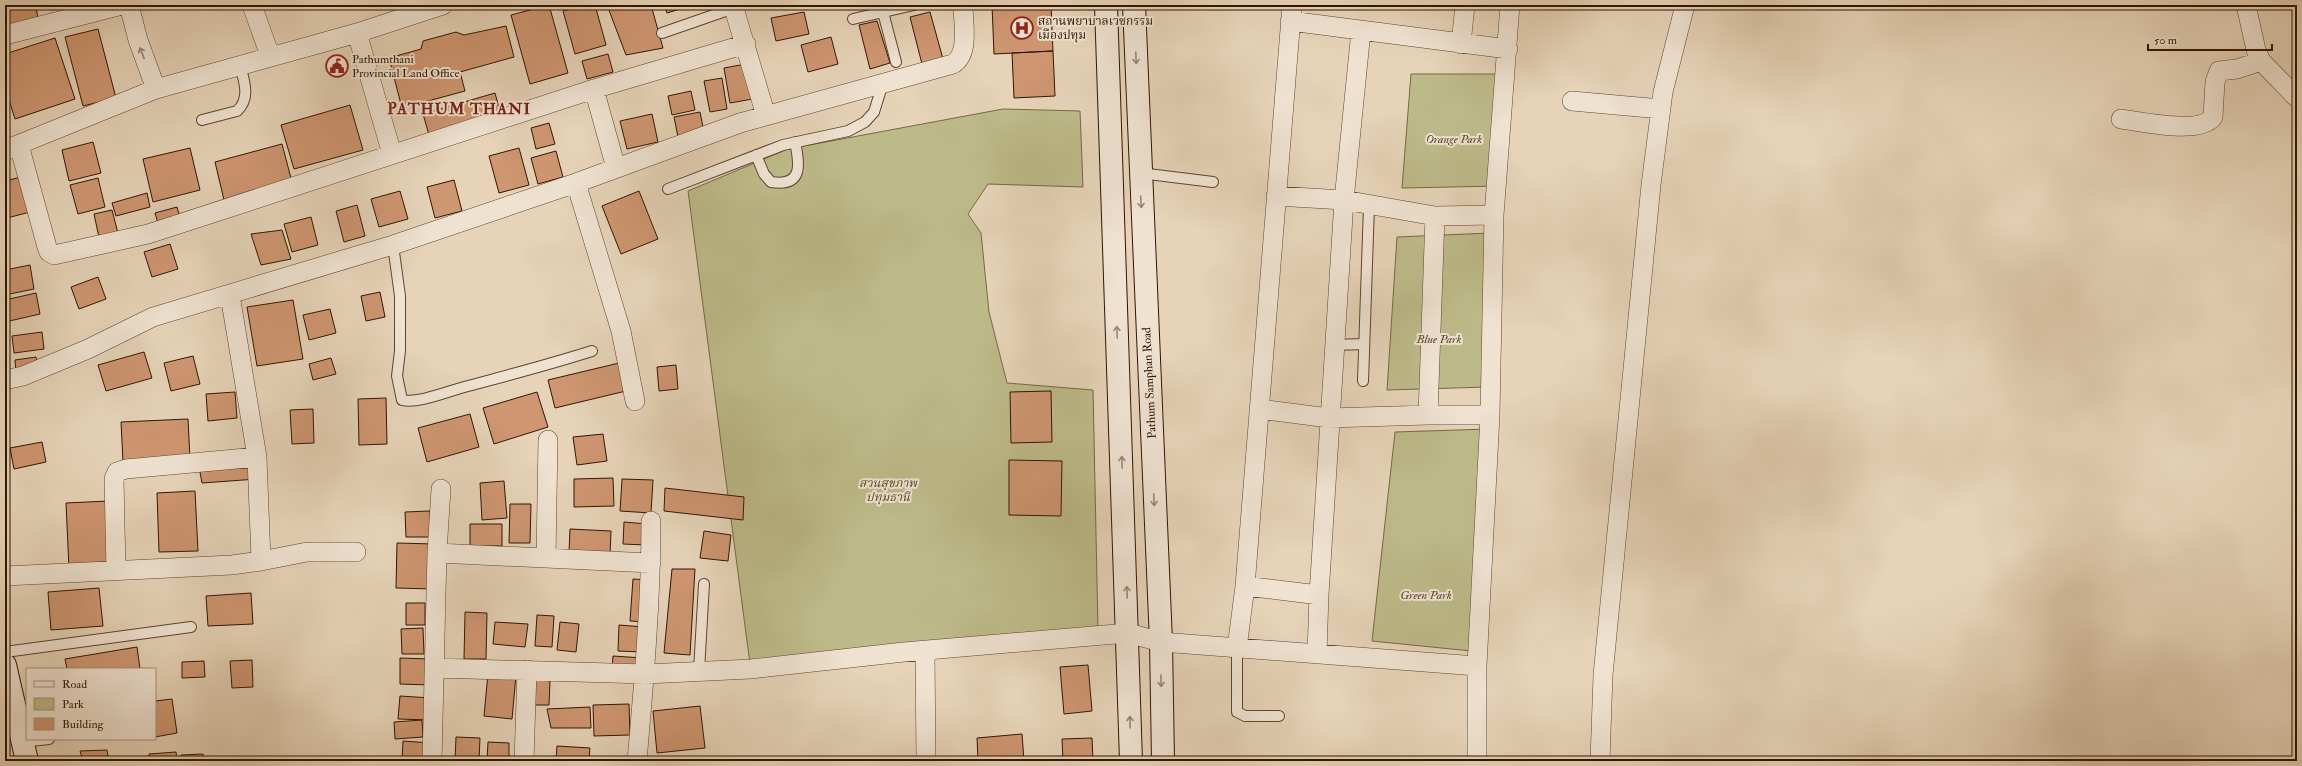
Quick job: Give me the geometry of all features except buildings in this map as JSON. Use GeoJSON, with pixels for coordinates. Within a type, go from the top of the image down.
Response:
{"type":"FeatureCollection","features":[{"type":"Feature","properties":{"kind":"street"},"geometry":{"type":"LineString","coordinates":[[5,35],[122,5]]}},
{"type":"Feature","properties":{"kind":"street"},"geometry":{"type":"LineString","coordinates":[[129,5],[138,40],[156,89]]}},
{"type":"Feature","properties":{"kind":"street"},"geometry":{"type":"LineString","coordinates":[[252,5],[270,56]]}},
{"type":"Feature","properties":{"kind":"street"},"geometry":{"type":"LineString","coordinates":[[443,5],[357,33],[156,89],[12,147],[49,252],[54,255],[148,234],[594,89],[746,44]]}},
{"type":"Feature","properties":{"kind":"street"},"geometry":{"type":"LineString","coordinates":[[5,380],[23,376],[88,349],[154,318],[393,245],[576,183],[740,123],[957,61],[963,51],[962,5]]}},
{"type":"Feature","properties":{"kind":"street"},"geometry":{"type":"LineString","coordinates":[[1106,5],[1128,633],[1131,761]]}},
{"type":"Feature","properties":{"kind":"street","name":"Pathum Samphan Road"},"geometry":{"type":"LineString","coordinates":[[1134,5],[1160,642],[1163,761]]}},
{"type":"Feature","properties":{"kind":"street"},"geometry":{"type":"LineString","coordinates":[[1460,44],[1465,5]]}},
{"type":"Feature","properties":{"kind":"street"},"geometry":{"type":"LineString","coordinates":[[1477,761],[1477,666],[1490,415],[1494,215],[1511,5]]}},
{"type":"Feature","properties":{"kind":"street"},"geometry":{"type":"LineString","coordinates":[[1600,761],[1603,675],[1651,185],[1661,109],[1674,42],[1685,5]]}},
{"type":"Feature","properties":{"kind":"street"},"geometry":{"type":"LineString","coordinates":[[2246,5],[2256,50],[2261,61],[2297,98]]}},
{"type":"Feature","properties":{"kind":"street"},"geometry":{"type":"LineString","coordinates":[[734,7],[766,116]]}},
{"type":"Feature","properties":{"kind":"street"},"geometry":{"type":"LineString","coordinates":[[1237,648],[1245,586],[1291,13],[1362,31],[1508,49]]}},
{"type":"Feature","properties":{"kind":"street"},"geometry":{"type":"LineString","coordinates":[[1317,654],[1318,595],[1333,345],[1344,200],[1362,31]]}},
{"type":"Feature","properties":{"kind":"street"},"geometry":{"type":"LineString","coordinates":[[357,33],[392,154]]}},
{"type":"Feature","properties":{"kind":"street"},"geometry":{"type":"LineString","coordinates":[[2121,119],[2177,126],[2196,126],[2206,124],[2213,117],[2215,82],[2219,71],[2237,69],[2261,61]]}},
{"type":"Feature","properties":{"kind":"street"},"geometry":{"type":"LineString","coordinates":[[594,89],[616,168]]}},
{"type":"Feature","properties":{"kind":"street"},"geometry":{"type":"LineString","coordinates":[[1572,101],[1661,109]]}},
{"type":"Feature","properties":{"kind":"street"},"geometry":{"type":"LineString","coordinates":[[576,183],[621,331],[635,401]]}},
{"type":"Feature","properties":{"kind":"street"},"geometry":{"type":"LineString","coordinates":[[1276,196],[1344,200],[1369,206],[1435,216],[1494,215]]}},
{"type":"Feature","properties":{"kind":"street"},"geometry":{"type":"LineString","coordinates":[[1428,414],[1435,216]]}},
{"type":"Feature","properties":{"kind":"street"},"geometry":{"type":"LineString","coordinates":[[230,295],[257,457],[261,561]]}},
{"type":"Feature","properties":{"kind":"street"},"geometry":{"type":"LineString","coordinates":[[1259,409],[1329,418],[1428,414],[1490,415]]}},
{"type":"Feature","properties":{"kind":"street"},"geometry":{"type":"LineString","coordinates":[[546,558],[548,440]]}},
{"type":"Feature","properties":{"kind":"street"},"geometry":{"type":"LineString","coordinates":[[116,570],[114,479],[117,472],[126,469],[257,457]]}},
{"type":"Feature","properties":{"kind":"street"},"geometry":{"type":"LineString","coordinates":[[432,761],[437,553],[441,489]]}},
{"type":"Feature","properties":{"kind":"street"},"geometry":{"type":"LineString","coordinates":[[637,761],[645,674],[651,563],[651,521]]}},
{"type":"Feature","properties":{"kind":"street"},"geometry":{"type":"LineString","coordinates":[[5,576],[232,565],[307,552],[356,552]]}},
{"type":"Feature","properties":{"kind":"street"},"geometry":{"type":"LineString","coordinates":[[437,553],[651,563]]}},
{"type":"Feature","properties":{"kind":"street"},"geometry":{"type":"LineString","coordinates":[[1245,586],[1318,595]]}},
{"type":"Feature","properties":{"kind":"street"},"geometry":{"type":"LineString","coordinates":[[435,668],[645,674],[751,669],[925,651],[1128,633],[1160,642],[1477,666]]}},
{"type":"Feature","properties":{"kind":"street"},"geometry":{"type":"LineString","coordinates":[[925,651],[926,761]]}},
{"type":"Feature","properties":{"kind":"street"},"geometry":{"type":"LineString","coordinates":[[5,665],[25,752]]}},
{"type":"Feature","properties":{"kind":"street"},"geometry":{"type":"LineString","coordinates":[[524,761],[527,670]]}},
{"type":"Feature","properties":{"kind":"lane"},"geometry":{"type":"LineString","coordinates":[[853,19],[914,5]]}},
{"type":"Feature","properties":{"kind":"lane"},"geometry":{"type":"LineString","coordinates":[[662,33],[734,7]]}},
{"type":"Feature","properties":{"kind":"lane"},"geometry":{"type":"LineString","coordinates":[[883,12],[896,62]]}},
{"type":"Feature","properties":{"kind":"lane"},"geometry":{"type":"LineString","coordinates":[[202,120],[237,111],[241,107],[246,99],[246,89],[240,65]]}},
{"type":"Feature","properties":{"kind":"lane"},"geometry":{"type":"LineString","coordinates":[[668,189],[756,155],[795,142],[848,131],[865,122],[874,112],[883,83]]}},
{"type":"Feature","properties":{"kind":"lane"},"geometry":{"type":"LineString","coordinates":[[756,155],[764,174],[771,182],[781,184],[790,182],[797,174],[800,163],[795,142]]}},
{"type":"Feature","properties":{"kind":"lane"},"geometry":{"type":"LineString","coordinates":[[1140,173],[1213,182]]}},
{"type":"Feature","properties":{"kind":"lane"},"geometry":{"type":"LineString","coordinates":[[1363,381],[1369,206]]}},
{"type":"Feature","properties":{"kind":"lane"},"geometry":{"type":"LineString","coordinates":[[393,245],[400,296],[400,351],[398,376],[402,400],[408,401],[431,396],[537,368],[592,351]]}},
{"type":"Feature","properties":{"kind":"lane"},"geometry":{"type":"LineString","coordinates":[[1333,345],[1364,344]]}},
{"type":"Feature","properties":{"kind":"lane"},"geometry":{"type":"LineString","coordinates":[[700,671],[704,584]]}},
{"type":"Feature","properties":{"kind":"lane"},"geometry":{"type":"LineString","coordinates":[[5,652],[191,627]]}},
{"type":"Feature","properties":{"kind":"lane"},"geometry":{"type":"LineString","coordinates":[[1237,648],[1237,712],[1245,716],[1279,716]]}},
{"type":"Feature","properties":{"kind":"lane"},"geometry":{"type":"LineString","coordinates":[[25,752],[47,740]]}},
{"type":"Feature","properties":{"kind":"green space","name":"Orange Park"},"geometry":{"type":"Polygon","coordinates":[[[1411,74],[1503,74],[1501,186],[1402,188],[1411,74]]]}},
{"type":"Feature","properties":{"kind":"green space","name":"สวนสุขภาพ ปทุมธานี"},"geometry":{"type":"Polygon","coordinates":[[[1003,109],[1080,111],[1083,187],[988,184],[968,214],[981,233],[989,312],[1007,383],[1093,390],[1098,630],[750,664],[688,191],[788,149],[1003,109]]]}},
{"type":"Feature","properties":{"kind":"green space","name":"Blue Park"},"geometry":{"type":"Polygon","coordinates":[[[1490,233],[1488,387],[1387,390],[1397,237],[1490,233]]]}},
{"type":"Feature","properties":{"kind":"green space","name":"Green Park"},"geometry":{"type":"Polygon","coordinates":[[[1489,429],[1471,651],[1372,641],[1395,432],[1489,429]]]}},
{"type":"Feature","properties":{"kind":"place","name":"สถานพยาบาลเวชกรรม เมืองปทุม"},"geometry":{"type":"Point","coordinates":[1022,28]}},
{"type":"Feature","properties":{"kind":"place","name":"Pathumthani Provincial Land Office"},"geometry":{"type":"Point","coordinates":[337,66]}},
{"type":"Feature","properties":{"kind":"district","name":"PATHUM THANI"},"geometry":{"type":"Point","coordinates":[459,108]}}]}
